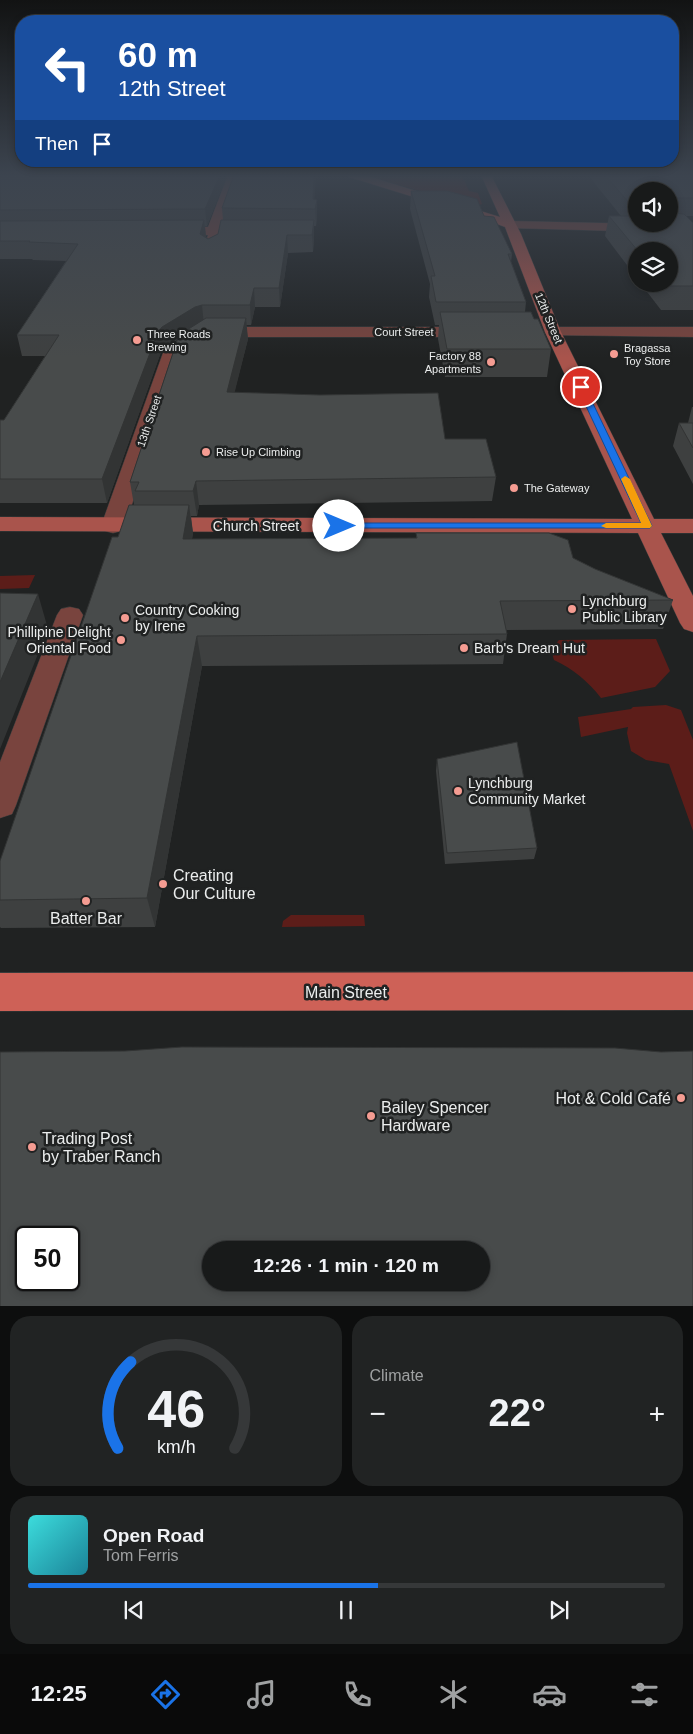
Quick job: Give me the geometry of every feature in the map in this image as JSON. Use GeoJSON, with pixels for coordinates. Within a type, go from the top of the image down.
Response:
{"type":"FeatureCollection","features":[{"type":"Feature","properties":{"kind":"main road","name":"12th Street"},"geometry":{"type":"LineString","coordinates":[[514,236],[545,332],[647,526],[693,623]]}},
{"type":"Feature","properties":{"kind":"main road","name":"Church Street"},"geometry":{"type":"LineString","coordinates":[[0,524],[113,526],[693,526]]}},
{"type":"Feature","properties":{"kind":"main road","name":"Main Street"},"geometry":{"type":"LineString","coordinates":[[0,992],[693,991]]}},
{"type":"Feature","properties":{"kind":"street"},"geometry":{"type":"LineString","coordinates":[[211,252],[214,236]]}},
{"type":"Feature","properties":{"kind":"street","name":"Court Street"},"geometry":{"type":"LineString","coordinates":[[204,332],[488,332]]}},
{"type":"Feature","properties":{"kind":"street","name":"13th Street"},"geometry":{"type":"LineString","coordinates":[[113,526],[172,353],[204,332]]}},
{"type":"Feature","properties":{"kind":"street"},"geometry":{"type":"LineString","coordinates":[[545,332],[693,332]]}},
{"type":"Feature","properties":{"kind":"street"},"geometry":{"type":"LineString","coordinates":[[0,806],[70,614]]}},
{"type":"Feature","properties":{"kind":"shaded area"},"geometry":{"type":"Polygon","coordinates":[[[35,575],[29,588],[0,589],[0,576],[35,575]]]}},
{"type":"Feature","properties":{"kind":"shaded area"},"geometry":{"type":"Polygon","coordinates":[[[656,639],[670,671],[655,687],[601,698],[580,676],[554,660],[551,650],[559,640],[656,639]]]}},
{"type":"Feature","properties":{"kind":"shaded area"},"geometry":{"type":"Polygon","coordinates":[[[666,705],[681,710],[693,740],[693,831],[669,764],[646,760],[631,751],[627,733],[628,727],[581,737],[578,717],[631,709],[633,707],[666,705]]]}},
{"type":"Feature","properties":{"kind":"shaded area"},"geometry":{"type":"Polygon","coordinates":[[[291,915],[364,915],[365,926],[282,927],[283,921],[291,915]]]}},
{"type":"Feature","properties":{"kind":"building"},"geometry":{"type":"Polygon","coordinates":[[[0,236],[203,236],[208,239],[214,236],[287,236],[279,288],[254,288],[250,305],[202,305],[195,307],[162,327],[158,332],[102,479],[0,479],[0,420],[4,420],[59,335],[17,335],[78,244],[0,241],[0,236]]]}},
{"type":"Feature","properties":{"kind":"building"},"geometry":{"type":"Polygon","coordinates":[[[424,236],[503,236],[512,254],[508,254],[526,302],[436,302],[431,276],[435,276],[424,236]]]}},
{"type":"Feature","properties":{"kind":"building"},"geometry":{"type":"Polygon","coordinates":[[[626,236],[693,236],[693,286],[678,286],[678,242],[631,242],[626,236]]]}},
{"type":"Feature","properties":{"kind":"building"},"geometry":{"type":"Polygon","coordinates":[[[440,312],[531,312],[534,319],[538,319],[551,349],[447,349],[440,312]]]}},
{"type":"Feature","properties":{"kind":"building"},"geometry":{"type":"Polygon","coordinates":[[[206,318],[246,318],[227,392],[320,395],[438,393],[445,439],[486,439],[496,477],[196,481],[193,491],[135,491],[139,482],[130,482],[179,335],[206,318]]]}},
{"type":"Feature","properties":{"kind":"building"},"geometry":{"type":"Polygon","coordinates":[[[679,423],[693,423],[693,448],[679,423]]]}},
{"type":"Feature","properties":{"kind":"building"},"geometry":{"type":"Polygon","coordinates":[[[129,505],[189,505],[183,539],[417,538],[416,533],[549,533],[568,540],[573,558],[595,569],[673,600],[500,601],[507,634],[197,636],[147,898],[0,900],[0,861],[112,537],[118,537],[129,505]]]}},
{"type":"Feature","properties":{"kind":"building"},"geometry":{"type":"Polygon","coordinates":[[[0,593],[38,594],[0,682],[0,593]]]}},
{"type":"Feature","properties":{"kind":"building"},"geometry":{"type":"Polygon","coordinates":[[[517,742],[537,848],[447,853],[437,759],[517,742]]]}},
{"type":"Feature","properties":{"kind":"building"},"geometry":{"type":"Polygon","coordinates":[[[182,1047],[615,1048],[661,1052],[693,1051],[693,1306],[0,1306],[0,1052],[125,1051],[182,1047]]]}},
{"type":"Feature","properties":{"kind":"slow traffic"},"geometry":{"type":"LineString","coordinates":[[606,526],[647,526],[625,479]]}},
{"type":"Feature","properties":{"kind":"place","name":"Three Roads Brewing"},"geometry":{"type":"Point","coordinates":[137,340]}},
{"type":"Feature","properties":{"kind":"place","name":"Bragassa Toy Store"},"geometry":{"type":"Point","coordinates":[614,354]}},
{"type":"Feature","properties":{"kind":"place","name":"Factory 88 Apartments"},"geometry":{"type":"Point","coordinates":[491,362]}},
{"type":"Feature","properties":{"kind":"place","name":"Rise Up Climbing"},"geometry":{"type":"Point","coordinates":[206,452]}},
{"type":"Feature","properties":{"kind":"place","name":"The Gateway"},"geometry":{"type":"Point","coordinates":[514,488]}},
{"type":"Feature","properties":{"kind":"place","name":"Lynchburg Public Library"},"geometry":{"type":"Point","coordinates":[572,609]}},
{"type":"Feature","properties":{"kind":"place","name":"Country Cooking by Irene"},"geometry":{"type":"Point","coordinates":[125,618]}},
{"type":"Feature","properties":{"kind":"place","name":"Phillipine Delight Oriental Food"},"geometry":{"type":"Point","coordinates":[121,640]}},
{"type":"Feature","properties":{"kind":"place","name":"Barb's Dream Hut"},"geometry":{"type":"Point","coordinates":[464,648]}},
{"type":"Feature","properties":{"kind":"place","name":"Lynchburg Community Market"},"geometry":{"type":"Point","coordinates":[458,791]}},
{"type":"Feature","properties":{"kind":"place","name":"Creating Our Culture"},"geometry":{"type":"Point","coordinates":[163,884]}},
{"type":"Feature","properties":{"kind":"place","name":"Batter Bar"},"geometry":{"type":"Point","coordinates":[86,901]}},
{"type":"Feature","properties":{"kind":"place","name":"Hot & Cold Café"},"geometry":{"type":"Point","coordinates":[681,1098]}},
{"type":"Feature","properties":{"kind":"place","name":"Bailey Spencer Hardware"},"geometry":{"type":"Point","coordinates":[371,1116]}},
{"type":"Feature","properties":{"kind":"place","name":"Trading Post by Traber Ranch"},"geometry":{"type":"Point","coordinates":[32,1147]}},
{"type":"Feature","properties":{"kind":"route"},"geometry":{"type":"LineString","coordinates":[[339,526],[647,526],[581,387]]}}]}
